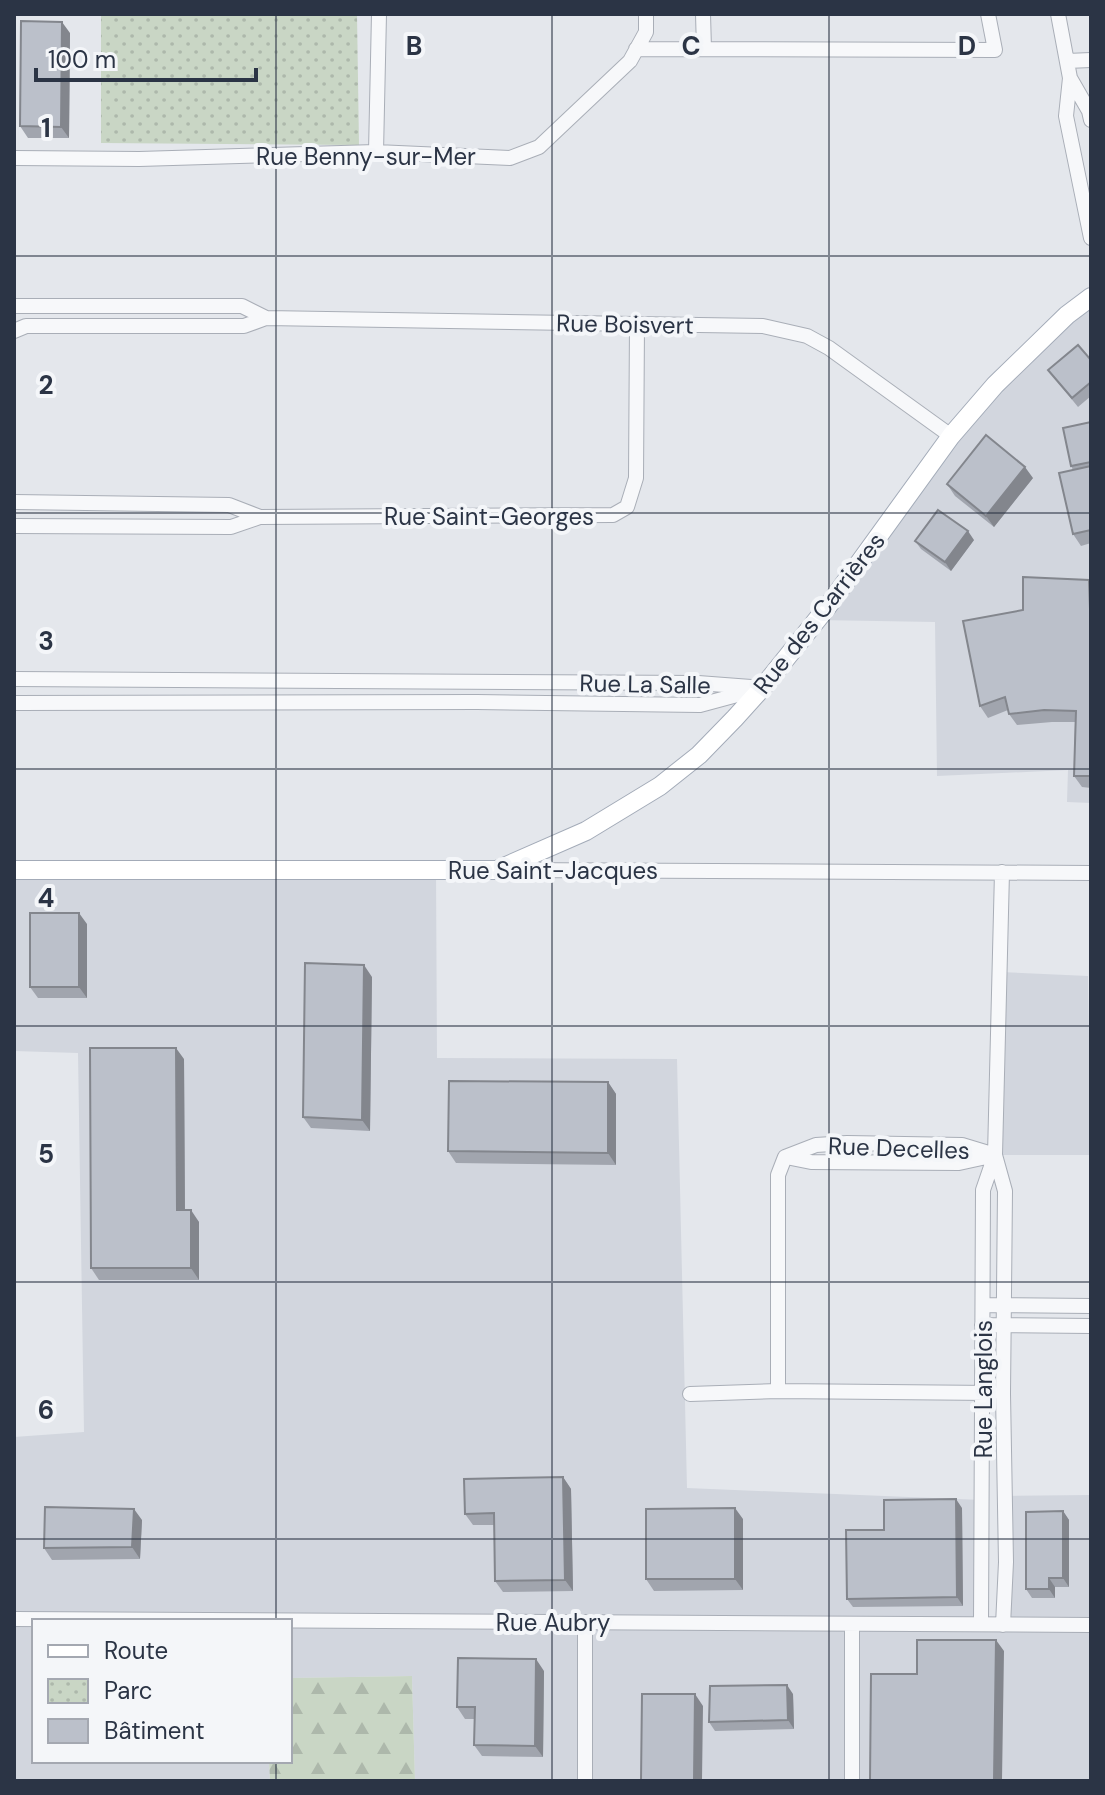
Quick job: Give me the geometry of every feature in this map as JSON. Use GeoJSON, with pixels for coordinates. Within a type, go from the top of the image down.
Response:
{"type":"FeatureCollection","features":[{"type":"Feature","properties":{"kind":"main road","name":"Rue des Carrières"},"geometry":{"type":"LineString","coordinates":[[497,870],[586,831],[660,786],[699,755],[763,687],[828,606],[951,436],[995,385],[1067,315],[1091,297]]}},
{"type":"Feature","properties":{"kind":"main road","name":"Rue Saint-Jacques"},"geometry":{"type":"LineString","coordinates":[[14,870],[497,870]]}},
{"type":"Feature","properties":{"kind":"street"},"geometry":{"type":"LineString","coordinates":[[376,152],[379,14]]}},
{"type":"Feature","properties":{"kind":"street","name":"Rue Benny-sur-Mer"},"geometry":{"type":"LineString","coordinates":[[14,158],[139,159],[376,152],[510,158],[539,147],[630,61],[646,32],[646,14]]}},
{"type":"Feature","properties":{"kind":"street"},"geometry":{"type":"LineString","coordinates":[[703,14],[704,49]]}},
{"type":"Feature","properties":{"kind":"street"},"geometry":{"type":"LineString","coordinates":[[636,49],[995,50],[988,14]]}},
{"type":"Feature","properties":{"kind":"street"},"geometry":{"type":"LineString","coordinates":[[1058,14],[1070,78],[1066,116],[1091,238]]}},
{"type":"Feature","properties":{"kind":"street"},"geometry":{"type":"LineString","coordinates":[[1067,61],[1091,60]]}},
{"type":"Feature","properties":{"kind":"street"},"geometry":{"type":"LineString","coordinates":[[1070,78],[1091,120]]}},
{"type":"Feature","properties":{"kind":"street","name":"Rue Boisvert"},"geometry":{"type":"LineString","coordinates":[[14,306],[242,306],[266,318]]}},
{"type":"Feature","properties":{"kind":"street","name":"Rue Boisvert"},"geometry":{"type":"LineString","coordinates":[[14,331],[26,326],[244,326],[266,318],[763,326],[807,336],[829,348],[951,436]]}},
{"type":"Feature","properties":{"kind":"street","name":"Rue Saint-Georges"},"geometry":{"type":"LineString","coordinates":[[14,526],[231,527],[260,517],[613,515],[627,507],[636,478],[637,324]]}},
{"type":"Feature","properties":{"kind":"street","name":"Rue Saint-Georges"},"geometry":{"type":"LineString","coordinates":[[14,502],[229,505],[260,517]]}},
{"type":"Feature","properties":{"kind":"street","name":"Rue La Salle"},"geometry":{"type":"LineString","coordinates":[[14,679],[698,683],[763,687]]}},
{"type":"Feature","properties":{"kind":"street"},"geometry":{"type":"LineString","coordinates":[[236,704],[237,680]]}},
{"type":"Feature","properties":{"kind":"street"},"geometry":{"type":"LineString","coordinates":[[477,683],[477,702]]}},
{"type":"Feature","properties":{"kind":"street","name":"Rue La Salle"},"geometry":{"type":"LineString","coordinates":[[14,703],[700,705],[763,687]]}},
{"type":"Feature","properties":{"kind":"street","name":"Rue Saint-Jacques"},"geometry":{"type":"LineString","coordinates":[[497,870],[1091,873]]}},
{"type":"Feature","properties":{"kind":"street","name":"Rue Langlois"},"geometry":{"type":"LineString","coordinates":[[1002,872],[995,1155],[1005,1191],[1003,1394],[1006,1562],[1003,1625]]}},
{"type":"Feature","properties":{"kind":"street","name":"Rue Decelles"},"geometry":{"type":"LineString","coordinates":[[778,1391],[778,1175],[785,1157],[816,1145],[847,1143],[962,1145],[995,1155]]}},
{"type":"Feature","properties":{"kind":"street","name":"Rue Langlois"},"geometry":{"type":"LineString","coordinates":[[981,1624],[983,1190],[995,1155]]}},
{"type":"Feature","properties":{"kind":"street"},"geometry":{"type":"LineString","coordinates":[[983,1305],[1091,1306]]}},
{"type":"Feature","properties":{"kind":"street"},"geometry":{"type":"LineString","coordinates":[[982,1325],[1091,1326]]}},
{"type":"Feature","properties":{"kind":"street"},"geometry":{"type":"LineString","coordinates":[[690,1394],[778,1391],[1003,1394]]}},
{"type":"Feature","properties":{"kind":"street","name":"Rue Aubry"},"geometry":{"type":"LineString","coordinates":[[292,1620],[1091,1625]]}},
{"type":"Feature","properties":{"kind":"street"},"geometry":{"type":"LineString","coordinates":[[585,1622],[585,1781]]}},
{"type":"Feature","properties":{"kind":"street"},"geometry":{"type":"LineString","coordinates":[[852,1624],[852,1781]]}},
{"type":"Feature","properties":{"kind":"shaded area"},"geometry":{"type":"Polygon","coordinates":[[[1091,297],[1091,803],[1067,802],[1068,770],[937,776],[935,622],[818,620],[951,436],[1091,297]]]}},
{"type":"Feature","properties":{"kind":"shaded area"},"geometry":{"type":"Polygon","coordinates":[[[14,870],[436,870],[437,1058],[677,1059],[687,1488],[982,1500],[981,1624],[1002,1625],[1005,1496],[1091,1495],[1091,1781],[415,1781],[412,1676],[292,1678],[292,1619],[32,1619],[32,1763],[269,1763],[270,1781],[14,1781],[14,1437],[84,1432],[78,1053],[14,1051],[14,870]]]}},
{"type":"Feature","properties":{"kind":"shaded area"},"geometry":{"type":"Polygon","coordinates":[[[999,972],[1088,976],[1091,1155],[995,1155],[999,972]]]}},
{"type":"Feature","properties":{"kind":"green space"},"geometry":{"type":"Polygon","coordinates":[[[101,14],[357,14],[359,145],[101,143],[101,14]]]}},
{"type":"Feature","properties":{"kind":"green space"},"geometry":{"type":"Polygon","coordinates":[[[412,1676],[415,1781],[270,1781],[269,1763],[292,1763],[292,1678],[412,1676]]]}},
{"type":"Feature","properties":{"kind":"building"},"geometry":{"type":"Polygon","coordinates":[[[21,21],[62,22],[61,127],[20,126],[21,21]]]}},
{"type":"Feature","properties":{"kind":"building"},"geometry":{"type":"Polygon","coordinates":[[[1078,345],[1091,360],[1091,382],[1072,398],[1048,370],[1078,345]]]}},
{"type":"Feature","properties":{"kind":"building"},"geometry":{"type":"Polygon","coordinates":[[[1091,422],[1091,462],[1071,466],[1063,428],[1091,422]]]}},
{"type":"Feature","properties":{"kind":"building"},"geometry":{"type":"Polygon","coordinates":[[[986,435],[1025,467],[986,516],[947,484],[986,435]]]}},
{"type":"Feature","properties":{"kind":"building"},"geometry":{"type":"Polygon","coordinates":[[[1091,466],[1091,530],[1073,534],[1059,473],[1091,466]]]}},
{"type":"Feature","properties":{"kind":"building"},"geometry":{"type":"Polygon","coordinates":[[[938,510],[968,531],[945,562],[915,541],[938,510]]]}},
{"type":"Feature","properties":{"kind":"building"},"geometry":{"type":"Polygon","coordinates":[[[1023,577],[1089,580],[1091,776],[1074,776],[1076,711],[1044,710],[1009,714],[1005,697],[980,706],[963,621],[1023,610],[1023,577]]]}},
{"type":"Feature","properties":{"kind":"building"},"geometry":{"type":"Polygon","coordinates":[[[30,913],[79,913],[79,987],[30,987],[30,913]]]}},
{"type":"Feature","properties":{"kind":"building"},"geometry":{"type":"Polygon","coordinates":[[[305,963],[364,965],[362,1120],[303,1117],[305,963]]]}},
{"type":"Feature","properties":{"kind":"building"},"geometry":{"type":"Polygon","coordinates":[[[90,1048],[176,1048],[177,1210],[191,1210],[191,1268],[91,1268],[90,1048]]]}},
{"type":"Feature","properties":{"kind":"building"},"geometry":{"type":"Polygon","coordinates":[[[449,1081],[608,1082],[608,1153],[448,1151],[449,1081]]]}},
{"type":"Feature","properties":{"kind":"building"},"geometry":{"type":"Polygon","coordinates":[[[563,1477],[565,1580],[495,1581],[494,1513],[465,1514],[464,1479],[563,1477]]]}},
{"type":"Feature","properties":{"kind":"building"},"geometry":{"type":"Polygon","coordinates":[[[956,1499],[957,1597],[847,1599],[846,1530],[884,1530],[884,1500],[956,1499]]]}},
{"type":"Feature","properties":{"kind":"building"},"geometry":{"type":"Polygon","coordinates":[[[45,1507],[134,1509],[132,1547],[44,1548],[45,1507]]]}},
{"type":"Feature","properties":{"kind":"building"},"geometry":{"type":"Polygon","coordinates":[[[735,1508],[735,1579],[646,1579],[646,1509],[735,1508]]]}},
{"type":"Feature","properties":{"kind":"building"},"geometry":{"type":"Polygon","coordinates":[[[1063,1511],[1063,1578],[1049,1578],[1049,1589],[1026,1589],[1026,1512],[1063,1511]]]}},
{"type":"Feature","properties":{"kind":"building"},"geometry":{"type":"Polygon","coordinates":[[[917,1640],[996,1640],[994,1781],[870,1781],[871,1674],[917,1674],[917,1640]]]}},
{"type":"Feature","properties":{"kind":"building"},"geometry":{"type":"Polygon","coordinates":[[[458,1658],[536,1659],[535,1746],[474,1745],[475,1707],[457,1707],[458,1658]]]}},
{"type":"Feature","properties":{"kind":"building"},"geometry":{"type":"Polygon","coordinates":[[[787,1685],[788,1720],[709,1722],[710,1686],[787,1685]]]}},
{"type":"Feature","properties":{"kind":"building"},"geometry":{"type":"Polygon","coordinates":[[[642,1694],[695,1694],[694,1781],[641,1781],[642,1694]]]}}]}
